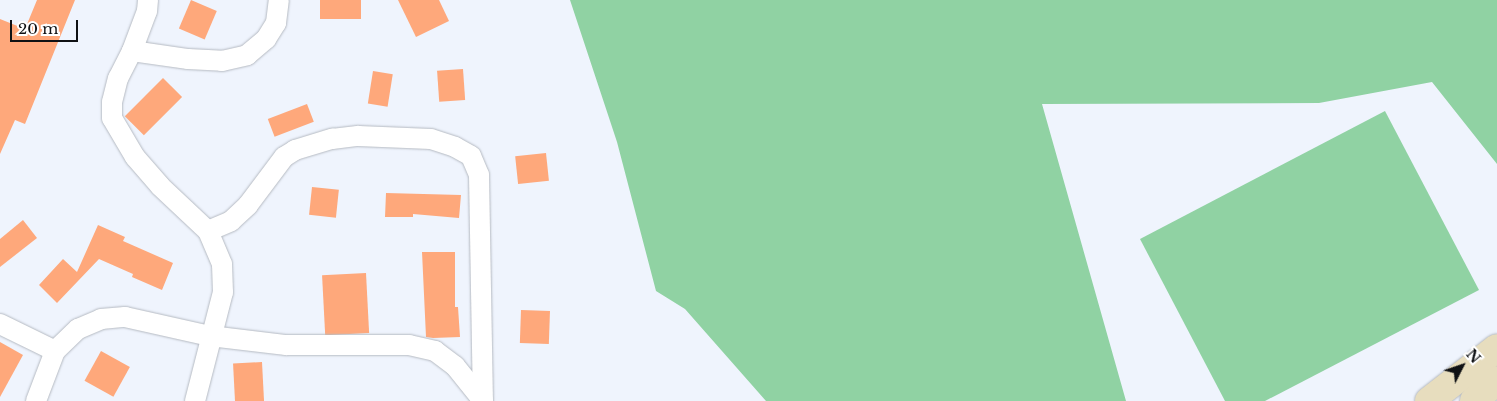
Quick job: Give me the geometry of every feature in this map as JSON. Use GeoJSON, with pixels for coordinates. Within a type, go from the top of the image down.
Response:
{"type":"FeatureCollection","features":[{"type":"Feature","properties":{"kind":"street"},"geometry":{"type":"LineString","coordinates":[[148,0],[147,11],[132,51],[118,78],[112,102],[112,118],[135,157],[160,186],[208,231],[222,264],[223,292],[210,336],[195,401]]}},
{"type":"Feature","properties":{"kind":"street"},"geometry":{"type":"LineString","coordinates":[[132,51],[188,59],[222,61],[247,55],[266,39],[276,22],[279,0]]}},
{"type":"Feature","properties":{"kind":"street"},"geometry":{"type":"LineString","coordinates":[[208,231],[231,221],[248,205],[284,157],[294,150],[332,139],[358,136],[431,139],[455,147],[471,156],[479,175],[483,401]]}},
{"type":"Feature","properties":{"kind":"street"},"geometry":{"type":"LineString","coordinates":[[36,401],[55,351],[78,329],[101,319],[125,317],[210,336],[286,345],[409,346],[435,351],[455,366],[483,401]]}},
{"type":"Feature","properties":{"kind":"street"},"geometry":{"type":"LineString","coordinates":[[0,324],[55,351]]}},
{"type":"Feature","properties":{"kind":"street"},"geometry":{"type":"LineString","coordinates":[[1429,401],[1497,348]]}},
{"type":"Feature","properties":{"kind":"street"},"geometry":{"type":"LineString","coordinates":[[1474,401],[1497,380]]}},
{"type":"Feature","properties":{"kind":"green space"},"geometry":{"type":"Polygon","coordinates":[[[570,0],[1497,0],[1497,164],[1432,82],[1319,103],[1042,104],[1126,401],[766,401],[685,309],[656,291],[617,142],[570,0]]]}},
{"type":"Feature","properties":{"kind":"green space"},"geometry":{"type":"Polygon","coordinates":[[[1385,111],[1479,290],[1265,401],[1225,401],[1140,239],[1385,111]]]}},
{"type":"Feature","properties":{"kind":"building"},"geometry":{"type":"Polygon","coordinates":[[[37,0],[75,0],[25,124],[15,120],[0,154],[0,19],[25,29],[37,0]]]}},
{"type":"Feature","properties":{"kind":"building"},"geometry":{"type":"Polygon","coordinates":[[[191,0],[217,11],[205,39],[179,29],[191,0]]]}},
{"type":"Feature","properties":{"kind":"building"},"geometry":{"type":"Polygon","coordinates":[[[320,0],[361,0],[361,19],[320,19],[320,0]]]}},
{"type":"Feature","properties":{"kind":"building"},"geometry":{"type":"Polygon","coordinates":[[[398,0],[439,0],[449,21],[416,37],[398,0]]]}},
{"type":"Feature","properties":{"kind":"building"},"geometry":{"type":"Polygon","coordinates":[[[463,69],[465,100],[439,102],[437,71],[463,69]]]}},
{"type":"Feature","properties":{"kind":"building"},"geometry":{"type":"Polygon","coordinates":[[[373,71],[393,74],[388,107],[368,104],[373,71]]]}},
{"type":"Feature","properties":{"kind":"building"},"geometry":{"type":"Polygon","coordinates":[[[163,78],[182,97],[144,135],[125,116],[163,78]]]}},
{"type":"Feature","properties":{"kind":"building"},"geometry":{"type":"Polygon","coordinates":[[[307,104],[314,122],[275,137],[268,119],[307,104]]]}},
{"type":"Feature","properties":{"kind":"building"},"geometry":{"type":"Polygon","coordinates":[[[546,153],[549,181],[518,184],[515,156],[546,153]]]}},
{"type":"Feature","properties":{"kind":"building"},"geometry":{"type":"Polygon","coordinates":[[[312,187],[339,190],[336,218],[309,215],[312,187]]]}},
{"type":"Feature","properties":{"kind":"building"},"geometry":{"type":"Polygon","coordinates":[[[386,193],[461,195],[459,218],[413,214],[413,217],[385,217],[386,193]]]}},
{"type":"Feature","properties":{"kind":"building"},"geometry":{"type":"Polygon","coordinates":[[[23,220],[37,238],[0,267],[0,239],[23,220]]]}},
{"type":"Feature","properties":{"kind":"building"},"geometry":{"type":"Polygon","coordinates":[[[98,225],[125,237],[123,241],[173,263],[162,290],[132,277],[133,274],[99,259],[57,303],[39,285],[63,259],[77,272],[98,225]]]}},
{"type":"Feature","properties":{"kind":"building"},"geometry":{"type":"Polygon","coordinates":[[[422,252],[455,252],[455,307],[458,307],[460,337],[426,337],[422,252]]]}},
{"type":"Feature","properties":{"kind":"building"},"geometry":{"type":"Polygon","coordinates":[[[366,273],[369,333],[325,335],[322,275],[366,273]]]}},
{"type":"Feature","properties":{"kind":"building"},"geometry":{"type":"Polygon","coordinates":[[[521,310],[550,311],[549,344],[520,343],[521,310]]]}},
{"type":"Feature","properties":{"kind":"building"},"geometry":{"type":"Polygon","coordinates":[[[0,342],[23,355],[0,397],[0,342]]]}},
{"type":"Feature","properties":{"kind":"building"},"geometry":{"type":"Polygon","coordinates":[[[101,351],[130,367],[113,397],[85,381],[101,351]]]}},
{"type":"Feature","properties":{"kind":"building"},"geometry":{"type":"Polygon","coordinates":[[[262,362],[264,401],[235,401],[233,364],[262,362]]]}}]}
